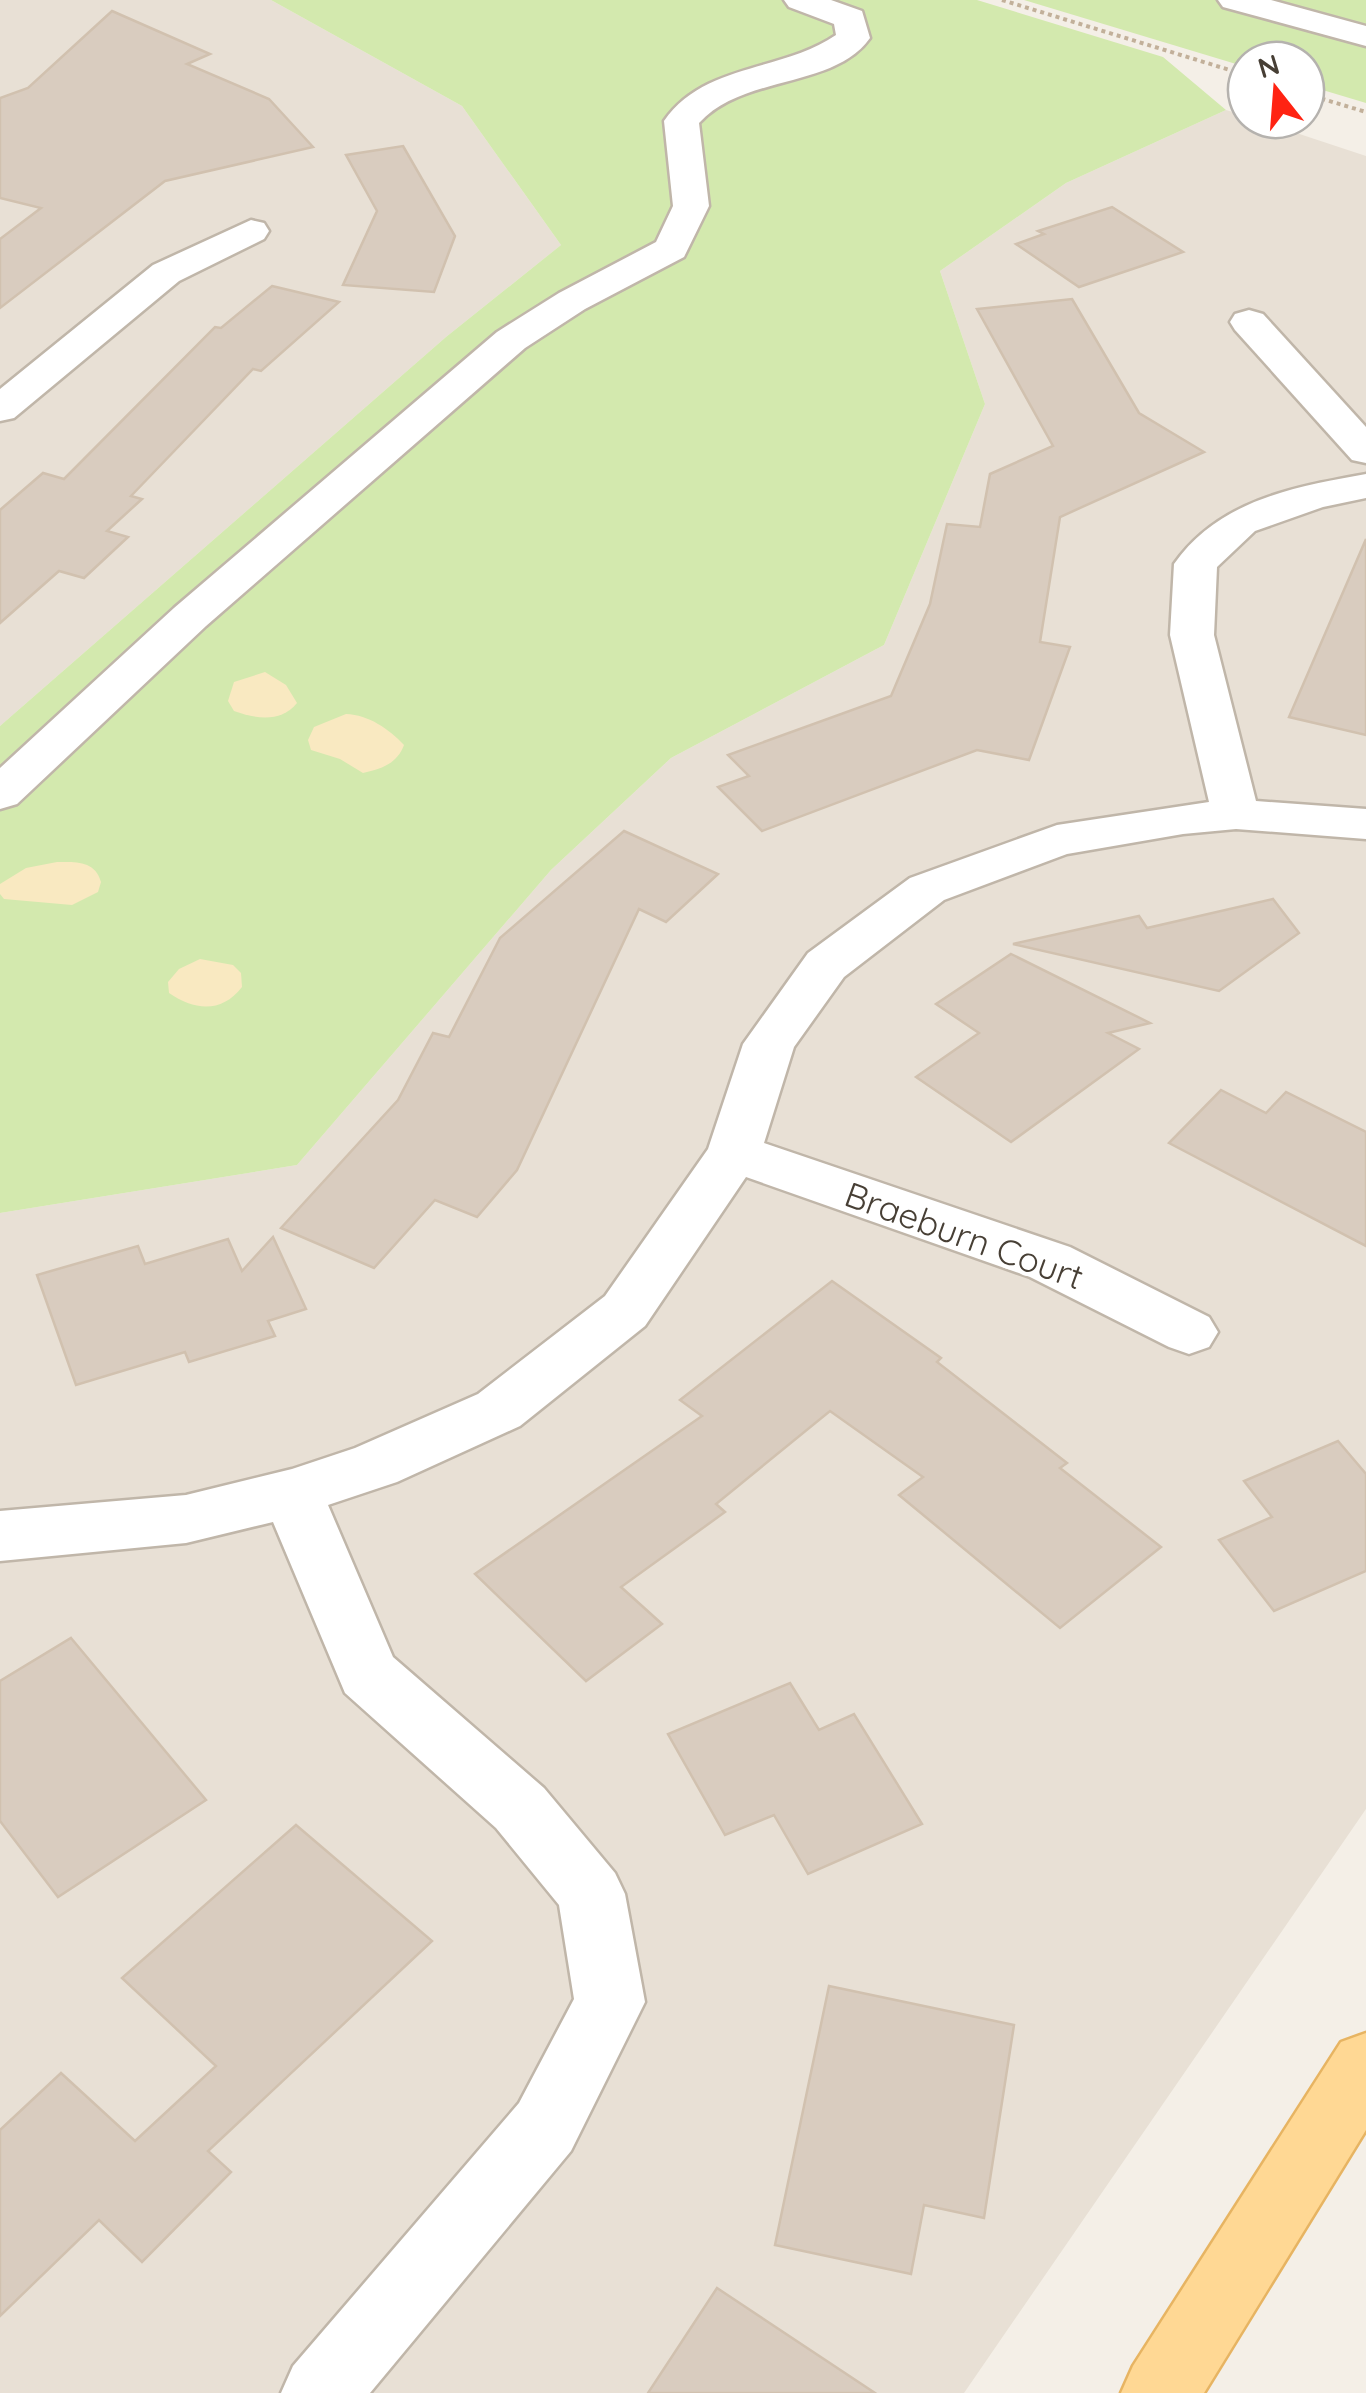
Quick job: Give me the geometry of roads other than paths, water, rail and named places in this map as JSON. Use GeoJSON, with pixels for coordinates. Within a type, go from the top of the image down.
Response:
{"type":"FeatureCollection","features":[{"type":"Feature","properties":{"kind":"main road"},"geometry":{"type":"LineString","coordinates":[[1160,2393],[1366,2066]]}},
{"type":"Feature","properties":{"kind":"street"},"geometry":{"type":"LineString","coordinates":[[0,794],[190,617],[511,340],[572,301],[671,250],[691,206],[682,121],[696,103],[726,85],[825,56],[852,38],[850,18],[800,0]]}},
{"type":"Feature","properties":{"kind":"street"},"geometry":{"type":"LineString","coordinates":[[1234,0],[1366,36]]}},
{"type":"Feature","properties":{"kind":"street"},"geometry":{"type":"LineString","coordinates":[[0,409],[166,273],[251,231]]}},
{"type":"Feature","properties":{"kind":"street"},"geometry":{"type":"LineString","coordinates":[[1250,322],[1366,451]]}},
{"type":"Feature","properties":{"kind":"street"},"geometry":{"type":"LineString","coordinates":[[1236,814],[1192,635],[1196,564],[1240,522],[1313,496],[1366,486]]}},
{"type":"Feature","properties":{"kind":"street"},"geometry":{"type":"LineString","coordinates":[[0,1536],[186,1519],[292,1493],[376,1466],[499,1410],[625,1311],[734,1153],[768,1044],[826,965],[927,889],[1057,840],[1182,819],[1236,814],[1366,824]]}},
{"type":"Feature","properties":{"kind":"street","name":"Braeburn Court"},"geometry":{"type":"LineString","coordinates":[[734,1153],[1050,1262],[1189,1332]]}},
{"type":"Feature","properties":{"kind":"street"},"geometry":{"type":"LineString","coordinates":[[292,1493],[368,1674],[520,1808],[591,1894],[610,2002],[545,2127],[320,2393]]}}]}
